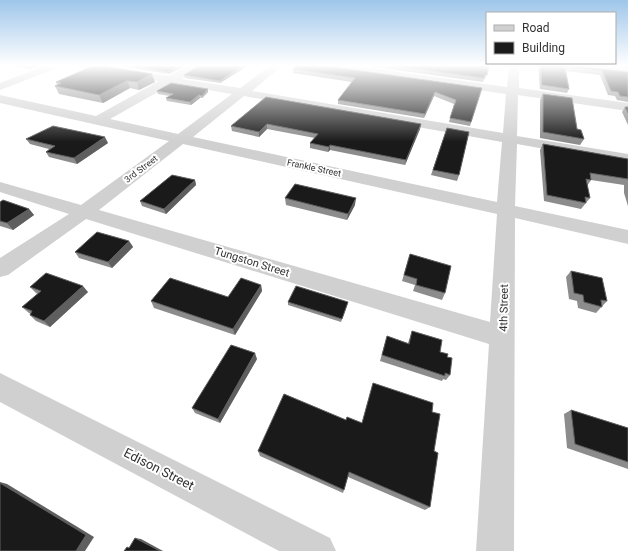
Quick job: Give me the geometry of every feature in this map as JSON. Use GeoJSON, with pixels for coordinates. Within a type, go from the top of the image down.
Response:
{"type":"FeatureCollection","features":[{"type":"Feature","properties":{"kind":"street"},"geometry":{"type":"LineString","coordinates":[[98,120],[151,91]]}},
{"type":"Feature","properties":{"kind":"street"},"geometry":{"type":"LineString","coordinates":[[233,91],[628,159]]}},
{"type":"Feature","properties":{"kind":"street"},"geometry":{"type":"LineString","coordinates":[[513,91],[628,107]]}},
{"type":"Feature","properties":{"kind":"street","name":"4th Street"},"geometry":{"type":"LineString","coordinates":[[495,551],[506,210],[513,91]]}},
{"type":"Feature","properties":{"kind":"street","name":"3rd Street"},"geometry":{"type":"LineString","coordinates":[[0,269],[84,212],[242,92]]}},
{"type":"Feature","properties":{"kind":"street","name":"Frankle Street"},"geometry":{"type":"LineString","coordinates":[[0,99],[628,237]]}},
{"type":"Feature","properties":{"kind":"street","name":"Tungston Street"},"geometry":{"type":"LineString","coordinates":[[0,187],[503,337]]}},
{"type":"Feature","properties":{"kind":"street","name":"Edison Street"},"geometry":{"type":"LineString","coordinates":[[0,387],[317,551]]}},
{"type":"Feature","properties":{"kind":"building"},"geometry":{"type":"Polygon","coordinates":[[[78,91],[108,91],[99,95],[78,91]]]}},
{"type":"Feature","properties":{"kind":"building"},"geometry":{"type":"Polygon","coordinates":[[[157,91],[207,91],[202,96],[199,95],[190,102],[166,98],[173,94],[157,91]]]}},
{"type":"Feature","properties":{"kind":"building"},"geometry":{"type":"Polygon","coordinates":[[[345,91],[481,91],[471,122],[450,118],[456,100],[435,92],[425,114],[338,100],[345,91]]]}},
{"type":"Feature","properties":{"kind":"building"},"geometry":{"type":"Polygon","coordinates":[[[611,91],[628,91],[628,97],[620,96],[618,92],[611,91]]]}},
{"type":"Feature","properties":{"kind":"building"},"geometry":{"type":"Polygon","coordinates":[[[543,94],[572,98],[577,129],[581,130],[584,139],[543,132],[543,94]]]}},
{"type":"Feature","properties":{"kind":"building"},"geometry":{"type":"Polygon","coordinates":[[[266,97],[421,124],[406,160],[330,145],[329,147],[310,143],[318,134],[267,124],[259,132],[231,126],[266,97]]]}},
{"type":"Feature","properties":{"kind":"building"},"geometry":{"type":"Polygon","coordinates":[[[53,126],[105,137],[74,158],[46,152],[55,146],[26,139],[53,126]]]}},
{"type":"Feature","properties":{"kind":"building"},"geometry":{"type":"Polygon","coordinates":[[[447,128],[469,132],[459,175],[433,170],[447,128]]]}},
{"type":"Feature","properties":{"kind":"building"},"geometry":{"type":"Polygon","coordinates":[[[543,144],[628,159],[628,179],[590,173],[591,180],[586,179],[590,198],[585,197],[586,203],[547,195],[543,144]]]}},
{"type":"Feature","properties":{"kind":"building"},"geometry":{"type":"Polygon","coordinates":[[[172,175],[195,180],[164,209],[140,201],[172,175]]]}},
{"type":"Feature","properties":{"kind":"building"},"geometry":{"type":"Polygon","coordinates":[[[295,184],[356,198],[348,214],[285,198],[295,184]]]}},
{"type":"Feature","properties":{"kind":"building"},"geometry":{"type":"Polygon","coordinates":[[[3,200],[29,209],[7,223],[0,221],[0,202],[3,200]]]}},
{"type":"Feature","properties":{"kind":"building"},"geometry":{"type":"Polygon","coordinates":[[[97,232],[129,241],[108,262],[75,252],[97,232]]]}},
{"type":"Feature","properties":{"kind":"building"},"geometry":{"type":"Polygon","coordinates":[[[410,254],[451,266],[445,293],[416,285],[417,279],[404,275],[410,254]]]}},
{"type":"Feature","properties":{"kind":"building"},"geometry":{"type":"Polygon","coordinates":[[[571,271],[602,278],[607,301],[601,300],[602,307],[584,302],[583,295],[574,293],[571,271]]]}},
{"type":"Feature","properties":{"kind":"building"},"geometry":{"type":"Polygon","coordinates":[[[46,273],[83,286],[44,321],[30,315],[32,311],[22,307],[41,291],[30,287],[46,273]]]}},
{"type":"Feature","properties":{"kind":"building"},"geometry":{"type":"Polygon","coordinates":[[[170,278],[228,297],[241,278],[261,285],[233,329],[151,301],[170,278]]]}},
{"type":"Feature","properties":{"kind":"building"},"geometry":{"type":"Polygon","coordinates":[[[296,286],[348,302],[342,319],[288,302],[296,286]]]}},
{"type":"Feature","properties":{"kind":"building"},"geometry":{"type":"Polygon","coordinates":[[[412,331],[442,340],[440,352],[448,354],[447,357],[452,358],[450,375],[445,373],[445,376],[382,355],[387,336],[409,344],[412,331]]]}},
{"type":"Feature","properties":{"kind":"building"},"geometry":{"type":"Polygon","coordinates":[[[231,345],[255,353],[218,419],[192,408],[231,345]]]}},
{"type":"Feature","properties":{"kind":"building"},"geometry":{"type":"Polygon","coordinates":[[[373,383],[433,403],[432,412],[440,414],[434,451],[438,453],[430,507],[349,472],[344,490],[258,451],[284,394],[346,420],[347,417],[362,423],[373,383]]]}},
{"type":"Feature","properties":{"kind":"building"},"geometry":{"type":"Polygon","coordinates":[[[571,410],[628,428],[628,462],[575,444],[571,410]]]}},
{"type":"Feature","properties":{"kind":"building"},"geometry":{"type":"Polygon","coordinates":[[[0,483],[86,535],[76,551],[0,551],[0,483]]]}},
{"type":"Feature","properties":{"kind":"building"},"geometry":{"type":"Polygon","coordinates":[[[135,538],[160,551],[124,551],[127,547],[129,548],[135,538]]]}}]}
